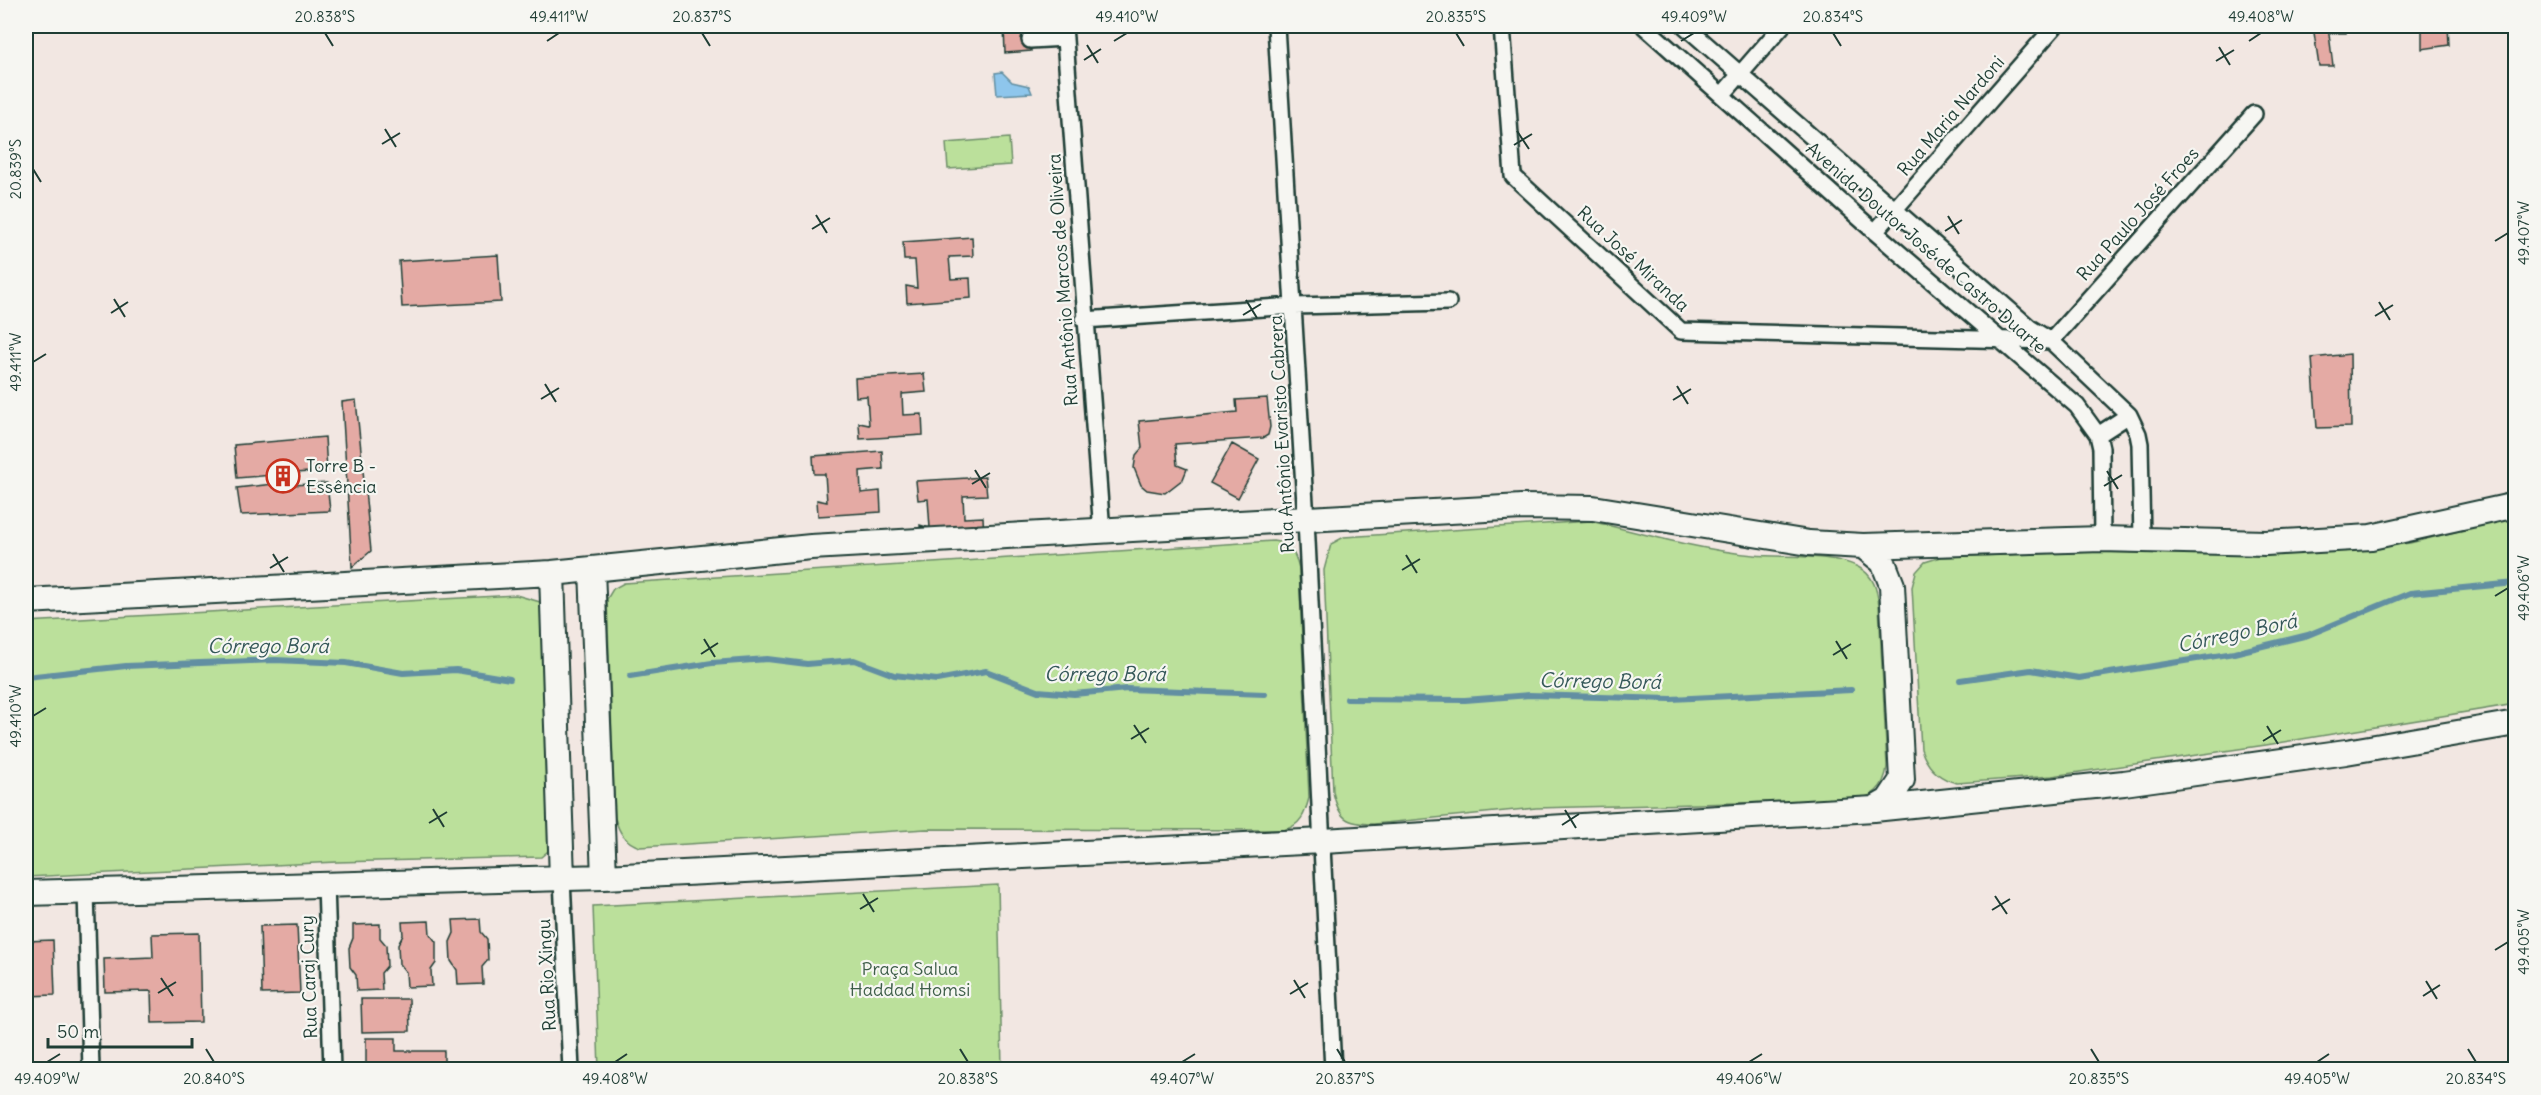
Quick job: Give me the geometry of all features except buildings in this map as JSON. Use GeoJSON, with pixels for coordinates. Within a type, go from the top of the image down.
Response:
{"type":"FeatureCollection","features":[{"type":"Feature","properties":{"kind":"main road"},"geometry":{"type":"LineString","coordinates":[[26,601],[552,573],[811,547],[1522,507],[1593,508],[1809,543],[1923,546],[2102,539],[2266,543],[2371,537],[2516,505]]}},
{"type":"Feature","properties":{"kind":"main road"},"geometry":{"type":"LineString","coordinates":[[1863,546],[1883,562],[1892,585],[1902,780],[1888,801],[1874,809]]}},
{"type":"Feature","properties":{"kind":"main road"},"geometry":{"type":"LineString","coordinates":[[1892,585],[1903,562],[1923,546]]}},
{"type":"Feature","properties":{"kind":"main road"},"geometry":{"type":"LineString","coordinates":[[592,569],[604,877]]}},
{"type":"Feature","properties":{"kind":"main road"},"geometry":{"type":"LineString","coordinates":[[552,573],[562,879]]}},
{"type":"Feature","properties":{"kind":"main road"},"geometry":{"type":"LineString","coordinates":[[26,892],[562,879],[1323,841],[1934,805],[2124,783],[2346,752],[2516,723]]}},
{"type":"Feature","properties":{"kind":"main road"},"geometry":{"type":"LineString","coordinates":[[1902,780],[1919,798],[1934,805]]}},
{"type":"Feature","properties":{"kind":"street","name":"Rua Antônio Evaristo Cabrera"},"geometry":{"type":"LineString","coordinates":[[1276,26],[1306,520],[1333,1070]]}},
{"type":"Feature","properties":{"kind":"street","name":"Rua José Miranda"},"geometry":{"type":"LineString","coordinates":[[1502,26],[1513,176],[1682,330],[2050,341]]}},
{"type":"Feature","properties":{"kind":"street","name":"Avenida Doutor José de Castro Duarte"},"geometry":{"type":"LineString","coordinates":[[1644,26],[1723,94],[1875,232],[2077,405],[2098,435],[2101,448],[2102,539]]}},
{"type":"Feature","properties":{"kind":"street","name":"Avenida Doutor José de Castro Duarte"},"geometry":{"type":"LineString","coordinates":[[1685,26],[2030,328],[2050,341],[2129,415],[2140,444],[2142,539]]}},
{"type":"Feature","properties":{"kind":"street"},"geometry":{"type":"LineString","coordinates":[[1723,94],[1782,26]]}},
{"type":"Feature","properties":{"kind":"street","name":"Rua Maria Nardoni"},"geometry":{"type":"LineString","coordinates":[[1875,232],[2055,26]]}},
{"type":"Feature","properties":{"kind":"street"},"geometry":{"type":"LineString","coordinates":[[1030,40],[1065,32]]}},
{"type":"Feature","properties":{"kind":"street","name":"Rua Antônio Marcos de Oliveira"},"geometry":{"type":"LineString","coordinates":[[1065,32],[1084,320],[1102,532]]}},
{"type":"Feature","properties":{"kind":"street","name":"Rua Paulo José Froes"},"geometry":{"type":"LineString","coordinates":[[2050,341],[2254,114]]}},
{"type":"Feature","properties":{"kind":"street"},"geometry":{"type":"LineString","coordinates":[[1084,320],[1294,306],[1448,302]]}},
{"type":"Feature","properties":{"kind":"street"},"geometry":{"type":"LineString","coordinates":[[2098,435],[2129,415]]}},
{"type":"Feature","properties":{"kind":"street","name":"Rua Rio Xingu"},"geometry":{"type":"LineString","coordinates":[[562,879],[571,1070]]}},
{"type":"Feature","properties":{"kind":"street","name":"Rua Caraj Cury"},"geometry":{"type":"LineString","coordinates":[[326,884],[332,1070]]}},
{"type":"Feature","properties":{"kind":"street"},"geometry":{"type":"LineString","coordinates":[[86,891],[91,1070]]}},
{"type":"Feature","properties":{"kind":"green space"},"geometry":{"type":"Polygon","coordinates":[[[1009,138],[1011,165],[948,169],[946,143],[1009,138]]]}},
{"type":"Feature","properties":{"kind":"green space"},"geometry":{"type":"Polygon","coordinates":[[[2515,517],[2515,704],[2266,745],[2052,776],[1957,783],[1939,775],[1930,767],[1921,749],[1912,587],[1916,572],[1925,562],[1941,557],[2092,552],[2207,554],[2336,551],[2410,543],[2515,517]]]}},
{"type":"Feature","properties":{"kind":"green space"},"geometry":{"type":"Polygon","coordinates":[[[1591,521],[1713,549],[1754,555],[1835,560],[1858,567],[1868,574],[1876,588],[1879,605],[1887,767],[1880,787],[1865,797],[1851,800],[1536,808],[1374,824],[1357,823],[1345,818],[1338,808],[1333,792],[1324,570],[1331,544],[1344,537],[1591,521]]]}},
{"type":"Feature","properties":{"kind":"green space"},"geometry":{"type":"Polygon","coordinates":[[[1273,541],[1291,549],[1299,568],[1309,798],[1301,818],[1290,828],[1284,830],[926,829],[640,847],[627,840],[618,828],[615,818],[607,599],[613,589],[624,583],[1273,541]]]}},
{"type":"Feature","properties":{"kind":"green space"},"geometry":{"type":"Polygon","coordinates":[[[516,595],[540,602],[545,611],[554,846],[541,857],[337,862],[26,877],[26,622],[516,595]]]}},
{"type":"Feature","properties":{"kind":"green space","name":"Praça Salua Haddad Homsi"},"geometry":{"type":"Polygon","coordinates":[[[998,885],[1002,1069],[599,1069],[593,906],[998,885]]]}},
{"type":"Feature","properties":{"kind":"water"},"geometry":{"type":"Polygon","coordinates":[[[1002,72],[1012,82],[1029,86],[1032,93],[997,95],[995,73],[1002,72]]]}},
{"type":"Feature","properties":{"kind":"waterway","name":"Córrego Borá"},"geometry":{"type":"LineString","coordinates":[[1960,680],[2031,670],[2079,678],[2234,653],[2308,635],[2410,593],[2516,583]]}},
{"type":"Feature","properties":{"kind":"waterway","name":"Córrego Borá"},"geometry":{"type":"LineString","coordinates":[[630,676],[712,663],[767,659],[807,664],[854,660],[894,675],[937,680],[986,671],[1038,691],[1074,694],[1127,689],[1265,694]]}},
{"type":"Feature","properties":{"kind":"waterway","name":"Córrego Borá"},"geometry":{"type":"LineString","coordinates":[[26,677],[126,666],[275,660],[346,663],[403,673],[456,670],[510,679]]}},
{"type":"Feature","properties":{"kind":"waterway","name":"Córrego Borá"},"geometry":{"type":"LineString","coordinates":[[1347,699],[1465,700],[1530,695],[1671,699],[1851,690]]}},
{"type":"Feature","properties":{"kind":"place","name":"Torre B - Essência"},"geometry":{"type":"Point","coordinates":[283,476]}}]}
